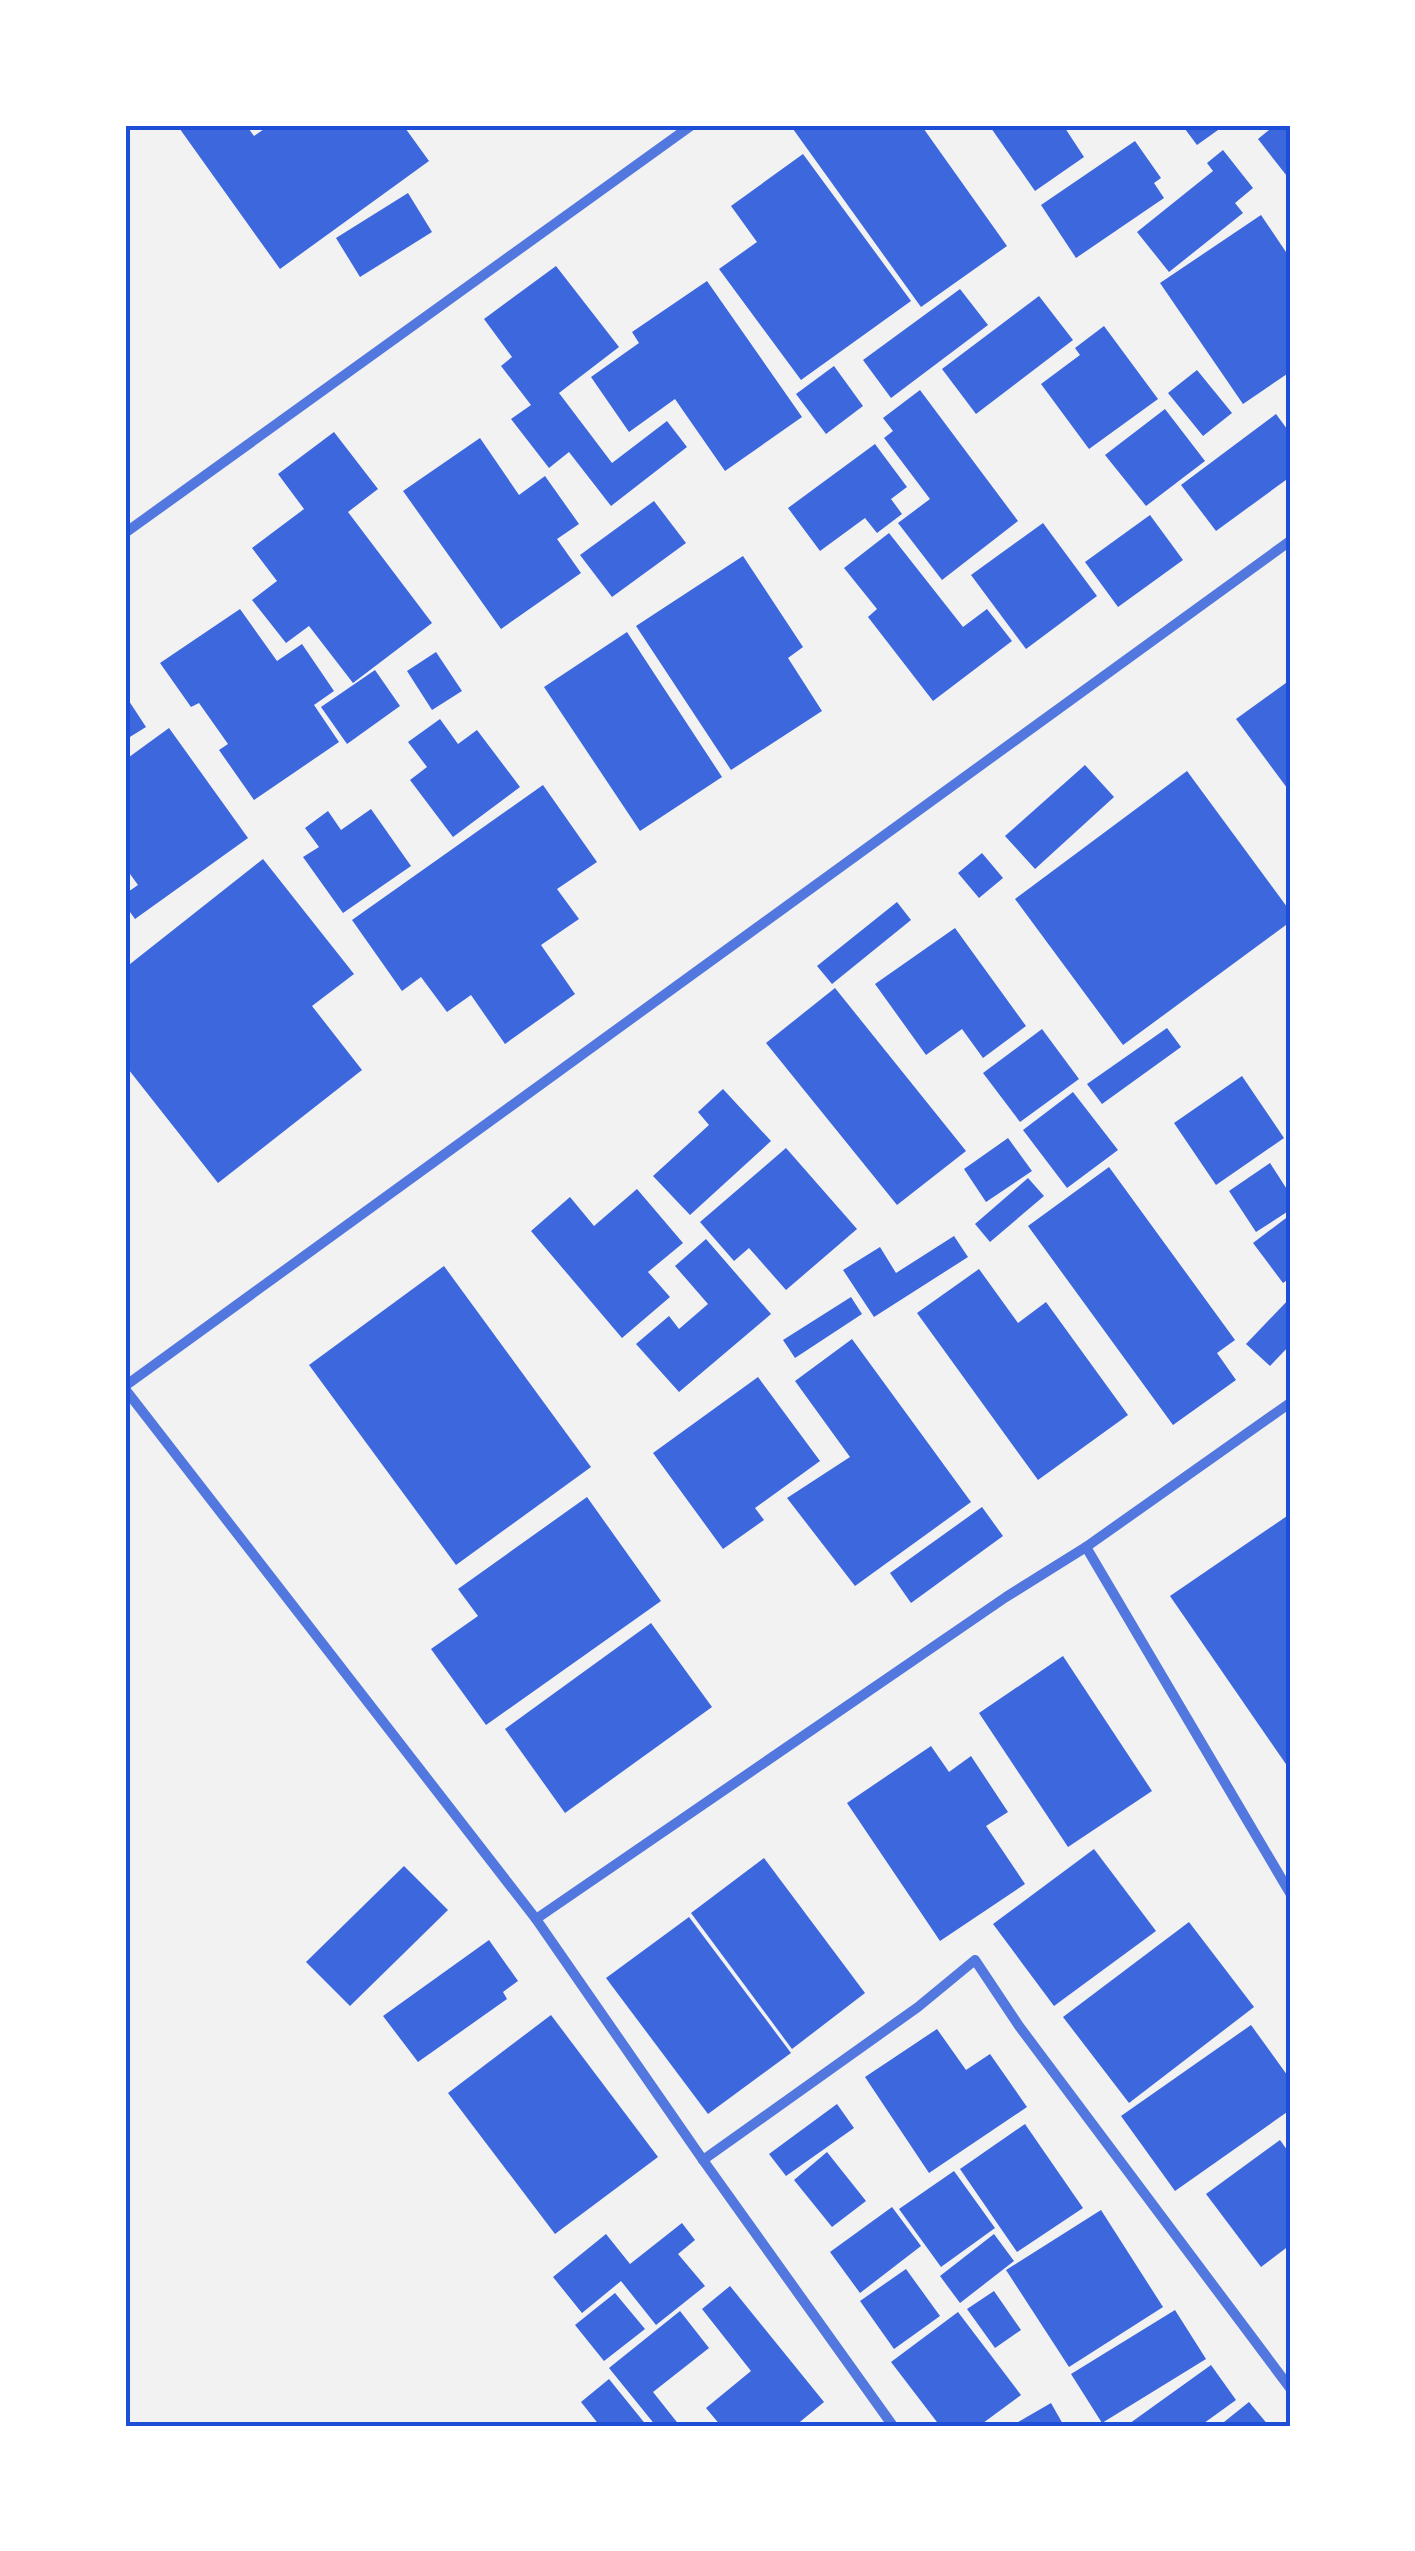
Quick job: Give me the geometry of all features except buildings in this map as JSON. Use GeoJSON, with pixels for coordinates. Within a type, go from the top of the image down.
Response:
{"type":"FeatureCollection","features":[{"type":"Feature","properties":{"kind":"street"},"geometry":{"type":"LineString","coordinates":[[125,533],[692,125]]}},
{"type":"Feature","properties":{"kind":"street"},"geometry":{"type":"LineString","coordinates":[[893,2426],[536,1919],[125,1388],[1290,541]]}},
{"type":"Feature","properties":{"kind":"street"},"geometry":{"type":"LineString","coordinates":[[536,1919],[1006,1597],[1086,1547],[1290,1403]]}},
{"type":"Feature","properties":{"kind":"street"},"geometry":{"type":"LineString","coordinates":[[1086,1547],[1290,1893]]}},
{"type":"Feature","properties":{"kind":"street"},"geometry":{"type":"LineString","coordinates":[[704,2160],[918,2007],[976,1960],[1019,2026],[1290,2388]]}}]}
